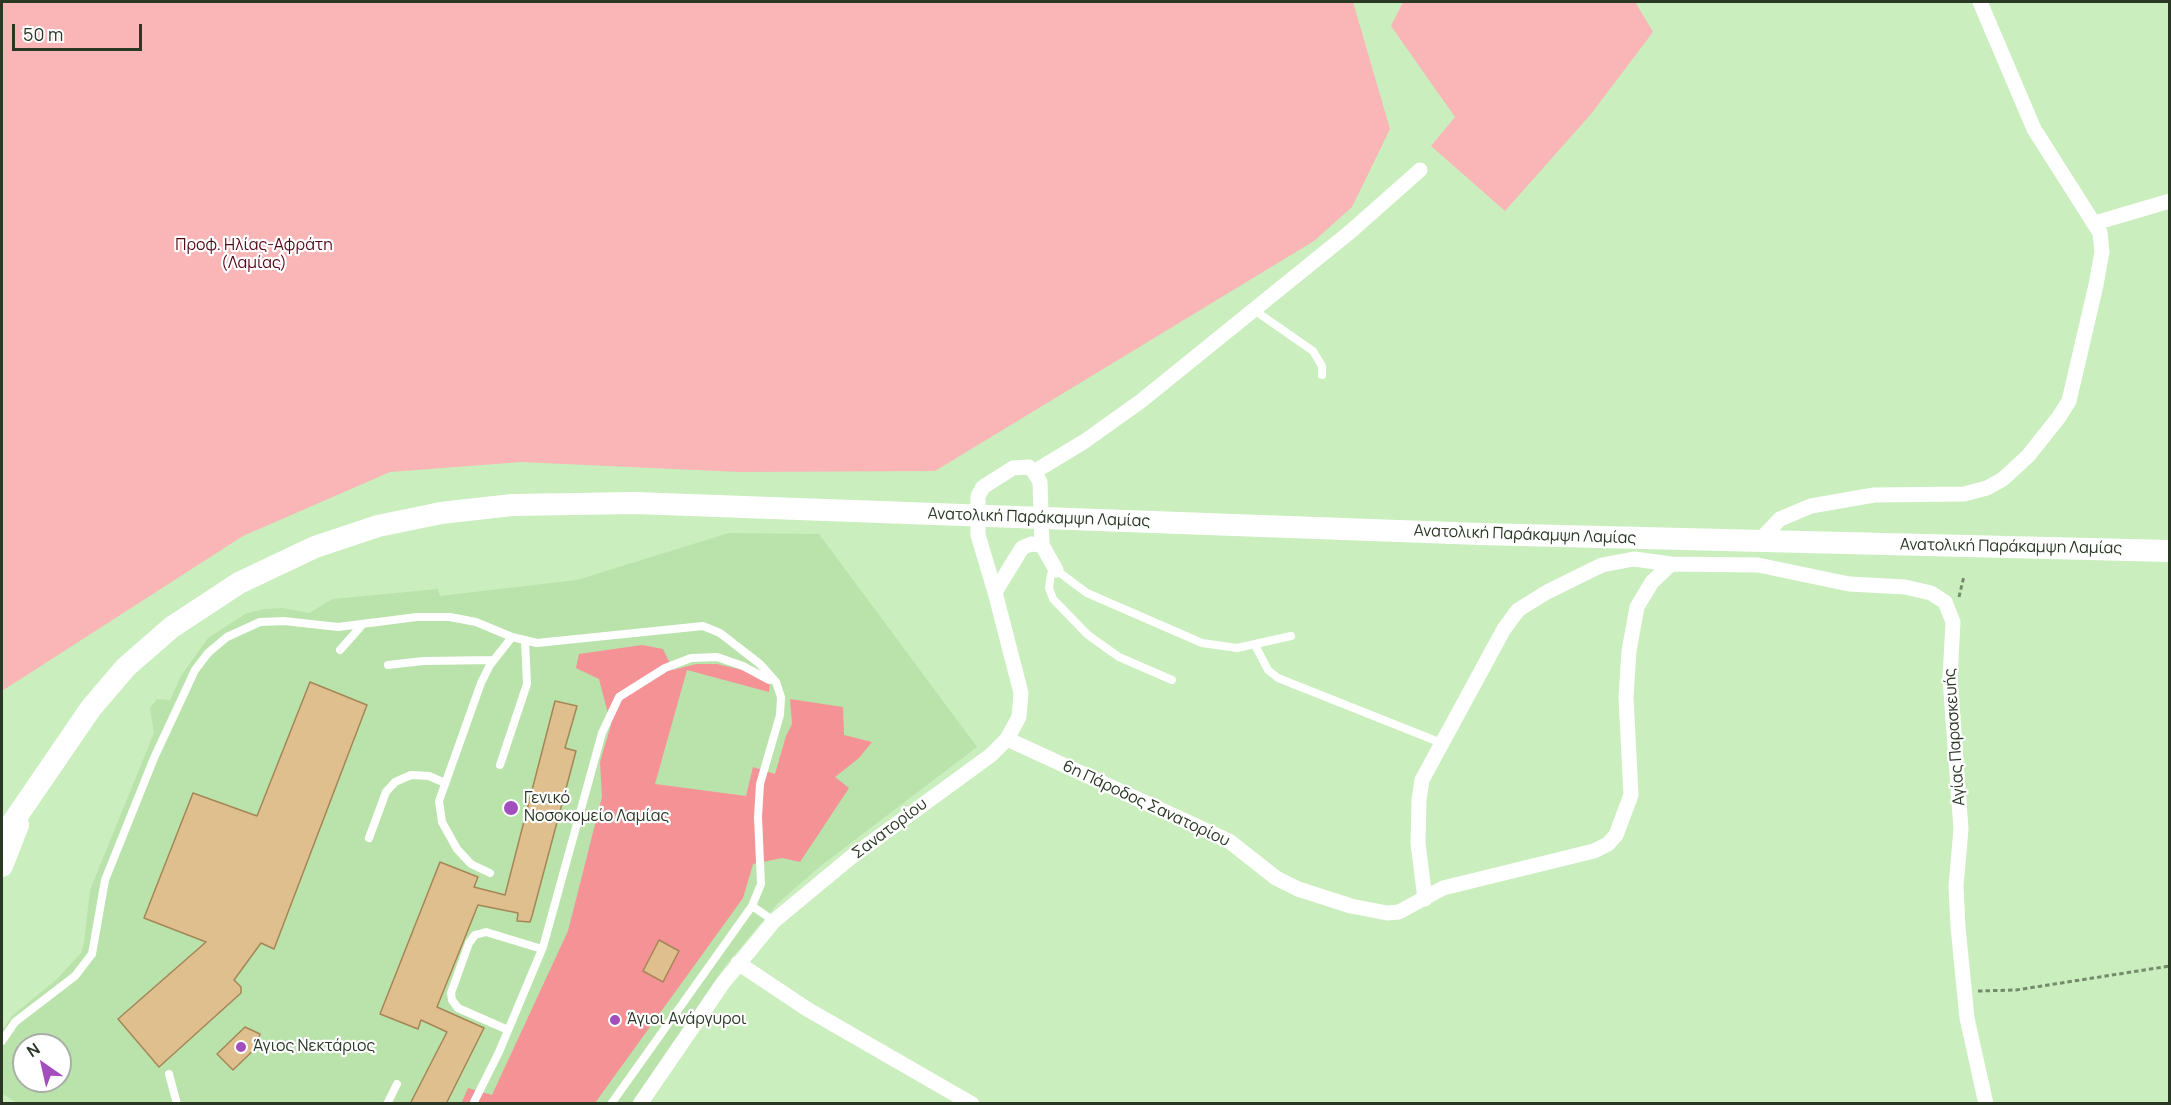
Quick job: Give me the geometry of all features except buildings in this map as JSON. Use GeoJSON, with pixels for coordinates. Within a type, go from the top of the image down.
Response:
{"type":"FeatureCollection","features":[{"type":"Feature","properties":{"kind":"main road","name":"Ανατολική Παράκαμψη Λαμίας"},"geometry":{"type":"LineString","coordinates":[[2,838],[77,725],[108,686],[172,627],[229,589],[315,547],[378,525],[471,509],[573,503],[686,504],[1680,539],[2169,551]]}},
{"type":"Feature","properties":{"kind":"main road","name":"Ανατολική Παράκαμψη Λαμίας"},"geometry":{"type":"LineString","coordinates":[[2,866],[23,809]]}},
{"type":"Feature","properties":{"kind":"street"},"geometry":{"type":"LineString","coordinates":[[1759,541],[1780,519],[1811,506],[1874,495],[1977,492],[2004,479],[2060,417],[2073,389],[2102,252],[2100,233],[2034,129],[1980,2]]}},
{"type":"Feature","properties":{"kind":"street"},"geometry":{"type":"LineString","coordinates":[[1056,570],[1042,545],[1040,482],[1034,472],[1085,441],[1141,401],[1350,232],[1420,170]]}},
{"type":"Feature","properties":{"kind":"street"},"geometry":{"type":"LineString","coordinates":[[2095,223],[2169,201]]}},
{"type":"Feature","properties":{"kind":"street","name":"Σανατορίου"},"geometry":{"type":"LineString","coordinates":[[640,1104],[738,963],[774,921],[850,858],[991,755],[1007,739],[1019,717],[1021,693],[978,535],[978,496],[990,481],[1013,468],[1029,467],[1034,472]]}},
{"type":"Feature","properties":{"kind":"street"},"geometry":{"type":"LineString","coordinates":[[1425,899],[1418,843],[1422,780],[1512,617],[1547,592],[1602,565],[1634,559],[1676,565],[1680,539]]}},
{"type":"Feature","properties":{"kind":"street"},"geometry":{"type":"LineString","coordinates":[[995,591],[1022,548],[1031,544],[1042,545]]}},
{"type":"Feature","properties":{"kind":"street","name":"Αγίας Παρασκευής"},"geometry":{"type":"LineString","coordinates":[[1676,565],[1742,564],[1780,568],[1849,584],[1905,587],[1931,593],[1945,602],[1953,622],[1954,632],[1950,678],[1960,811],[1956,886],[1963,987],[1975,1059],[1986,1104]]}},
{"type":"Feature","properties":{"kind":"street","name":"6η Πάροδος Σανατορίου"},"geometry":{"type":"LineString","coordinates":[[1007,739],[1229,841],[1276,878],[1298,890],[1387,914],[1405,911],[1443,888],[1594,850],[1608,844],[1616,835],[1631,795],[1626,697],[1629,651],[1637,607],[1652,582],[1676,565]]}},
{"type":"Feature","properties":{"kind":"street"},"geometry":{"type":"LineString","coordinates":[[738,963],[807,1009],[972,1104]]}},
{"type":"Feature","properties":{"kind":"lane"},"geometry":{"type":"LineString","coordinates":[[1254,310],[1314,351],[1322,366],[1322,375]]}},
{"type":"Feature","properties":{"kind":"lane"},"geometry":{"type":"LineString","coordinates":[[1172,680],[1108,651],[1064,612],[1049,588],[1050,577],[1056,570],[1087,593],[1182,636],[1220,647],[1237,648],[1291,636]]}},
{"type":"Feature","properties":{"kind":"lane"},"geometry":{"type":"LineString","coordinates":[[2,1041],[15,1022],[75,976],[92,954],[105,880],[184,688],[208,653],[227,637],[260,622],[284,621],[338,627],[417,617],[450,616],[476,622],[525,641],[558,643],[703,626],[720,633],[760,664],[778,686],[780,715],[760,784],[758,817],[761,884],[752,906],[611,1104]]}},
{"type":"Feature","properties":{"kind":"lane"},"geometry":{"type":"LineString","coordinates":[[340,650],[348,638],[363,624]]}},
{"type":"Feature","properties":{"kind":"lane"},"geometry":{"type":"LineString","coordinates":[[490,873],[471,864],[449,836],[440,812],[440,801],[481,683],[494,660],[512,637]]}},
{"type":"Feature","properties":{"kind":"lane"},"geometry":{"type":"LineString","coordinates":[[500,765],[527,684],[525,641]]}},
{"type":"Feature","properties":{"kind":"lane"},"geometry":{"type":"LineString","coordinates":[[1255,645],[1268,670],[1278,678],[1434,740]]}},
{"type":"Feature","properties":{"kind":"lane"},"geometry":{"type":"LineString","coordinates":[[473,1104],[508,1030],[542,949],[602,733],[619,697],[665,668],[691,658],[717,657],[762,674],[778,686]]}},
{"type":"Feature","properties":{"kind":"lane"},"geometry":{"type":"LineString","coordinates":[[388,665],[434,661],[494,660]]}},
{"type":"Feature","properties":{"kind":"lane"},"geometry":{"type":"LineString","coordinates":[[369,838],[384,796],[395,782],[404,777],[419,775],[445,783]]}},
{"type":"Feature","properties":{"kind":"lane"},"geometry":{"type":"LineString","coordinates":[[752,906],[774,921]]}},
{"type":"Feature","properties":{"kind":"lane"},"geometry":{"type":"LineString","coordinates":[[508,1030],[458,1008],[452,1000],[451,993],[469,943],[475,936],[486,932],[542,949]]}},
{"type":"Feature","properties":{"kind":"lane"},"geometry":{"type":"LineString","coordinates":[[169,1074],[177,1104]]}},
{"type":"Feature","properties":{"kind":"lane"},"geometry":{"type":"LineString","coordinates":[[387,1104],[397,1084]]}},
{"type":"Feature","properties":{"kind":"path"},"geometry":{"type":"LineString","coordinates":[[1963,987],[1978,991],[2016,990],[2169,966]]}},
{"type":"Feature","properties":{"kind":"shaded area","name":"Γενικό Νοσοκομείο Λαμίας"},"geometry":{"type":"Polygon","coordinates":[[[729,533],[819,534],[977,747],[818,868],[778,903],[725,966],[633,1103],[17,1103],[2,1093],[2,1031],[12,1016],[56,980],[81,953],[90,890],[154,733],[150,708],[157,699],[170,700],[181,676],[208,638],[245,614],[264,609],[283,608],[309,613],[333,599],[438,589],[440,596],[577,580],[729,533]]]}},
{"type":"Feature","properties":{"kind":"shaded area"},"geometry":{"type":"Polygon","coordinates":[[[642,645],[663,649],[673,670],[696,664],[717,664],[755,673],[770,683],[769,692],[687,670],[655,784],[746,796],[753,767],[775,774],[786,736],[792,724],[790,699],[843,707],[844,735],[872,742],[859,758],[835,777],[849,788],[800,862],[782,858],[753,864],[743,898],[595,1103],[461,1104],[468,1088],[492,1095],[568,931],[602,797],[600,762],[611,725],[599,679],[576,668],[579,654],[642,645]]]}},
{"type":"Feature","properties":{"kind":"green space","name":"Προφ. Ηλίας-Αφράτη (Λαμίας)"},"geometry":{"type":"Polygon","coordinates":[[[2,2],[1353,2],[1390,129],[1352,207],[1314,241],[935,471],[740,472],[521,462],[390,472],[243,536],[2,691],[2,2]]]}},
{"type":"Feature","properties":{"kind":"green space"},"geometry":{"type":"Polygon","coordinates":[[[1403,2],[1635,2],[1653,32],[1591,114],[1505,211],[1431,146],[1455,117],[1391,26],[1403,2]]]}},
{"type":"Feature","properties":{"kind":"place","name":"Γενικό Νοσοκομείο Λαμίας"},"geometry":{"type":"Point","coordinates":[511,808]}},
{"type":"Feature","properties":{"kind":"place","name":"Άγιοι Ανάργυροι"},"geometry":{"type":"Point","coordinates":[615,1020]}},
{"type":"Feature","properties":{"kind":"place","name":"Άγιος Νεκτάριος"},"geometry":{"type":"Point","coordinates":[241,1047]}}]}
